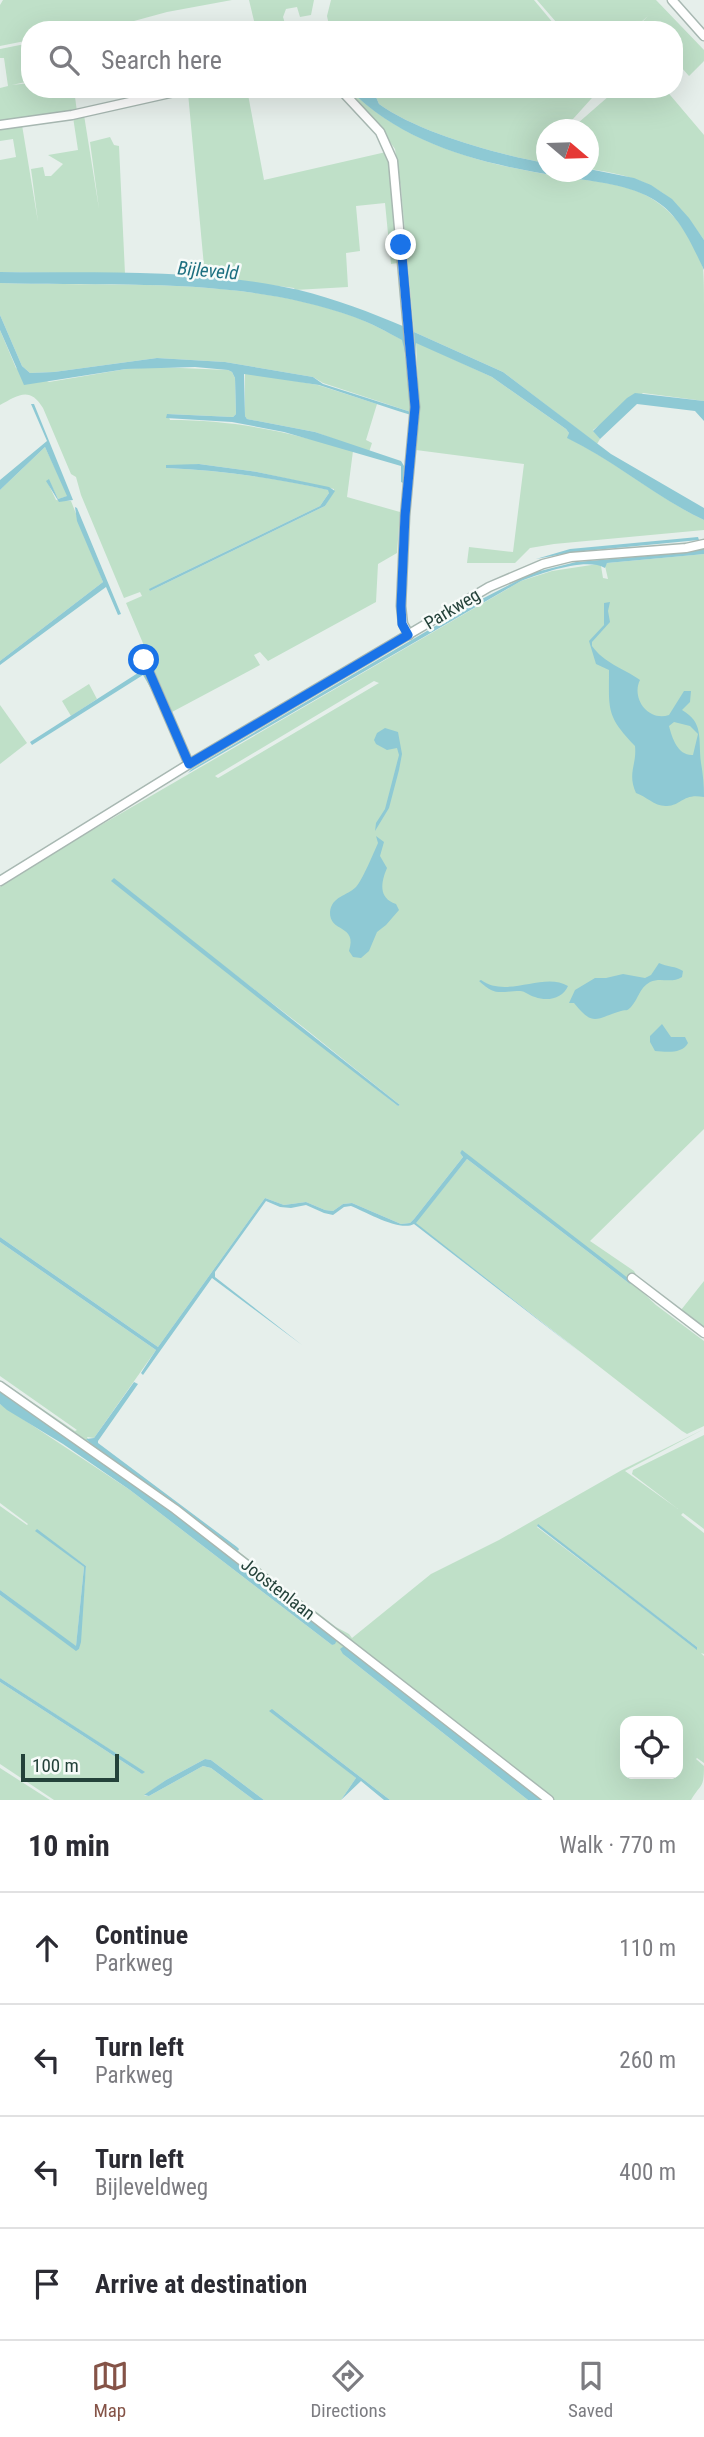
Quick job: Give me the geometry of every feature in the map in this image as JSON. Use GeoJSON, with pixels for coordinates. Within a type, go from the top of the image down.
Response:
{"type":"FeatureCollection","features":[{"type":"Feature","properties":{"kind":"street"},"geometry":{"type":"LineString","coordinates":[[672,0],[704,36]]}},
{"type":"Feature","properties":{"kind":"street"},"geometry":{"type":"LineString","coordinates":[[0,125],[72,115],[148,98]]}},
{"type":"Feature","properties":{"kind":"street"},"geometry":{"type":"LineString","coordinates":[[348,98],[380,132],[393,161],[415,407],[401,606],[402,624],[408,635]]}},
{"type":"Feature","properties":{"kind":"street","name":"Parkweg"},"geometry":{"type":"LineString","coordinates":[[0,881],[189,764],[489,587],[543,564],[571,557],[686,548],[704,544]]}},
{"type":"Feature","properties":{"kind":"street"},"geometry":{"type":"LineString","coordinates":[[144,660],[189,764]]}},
{"type":"Feature","properties":{"kind":"street"},"geometry":{"type":"LineString","coordinates":[[632,1278],[704,1333]]}},
{"type":"Feature","properties":{"kind":"street","name":"Joostenlaan"},"geometry":{"type":"LineString","coordinates":[[0,1386],[175,1509],[549,1800]]}},
{"type":"Feature","properties":{"kind":"green space"},"geometry":{"type":"Polygon","coordinates":[[[3,0],[232,0],[134,21],[21,21],[21,42],[0,46],[0,5],[3,0]]]}},
{"type":"Feature","properties":{"kind":"green space"},"geometry":{"type":"Polygon","coordinates":[[[249,0],[314,0],[311,15],[300,17],[297,7],[286,9],[284,21],[254,21],[249,0]]]}},
{"type":"Feature","properties":{"kind":"green space"},"geometry":{"type":"Polygon","coordinates":[[[331,0],[534,0],[552,21],[328,21],[331,0]]]}},
{"type":"Feature","properties":{"kind":"green space"},"geometry":{"type":"Polygon","coordinates":[[[537,0],[656,0],[676,21],[643,21],[648,16],[642,21],[555,21],[537,0]]]}},
{"type":"Feature","properties":{"kind":"green space"},"geometry":{"type":"Polygon","coordinates":[[[683,28],[704,50],[704,61],[689,76],[683,69],[683,28]]]}},
{"type":"Feature","properties":{"kind":"green space"},"geometry":{"type":"Polygon","coordinates":[[[21,45],[21,83],[12,85],[21,84],[21,98],[75,98],[77,112],[0,123],[0,88],[8,86],[0,49],[21,45]]]}},
{"type":"Feature","properties":{"kind":"green space"},"geometry":{"type":"Polygon","coordinates":[[[188,98],[249,98],[264,180],[386,152],[390,167],[398,263],[391,264],[385,203],[356,206],[360,251],[346,253],[348,287],[295,290],[205,277],[188,98]]]}},
{"type":"Feature","properties":{"kind":"green space"},"geometry":{"type":"Polygon","coordinates":[[[352,98],[359,98],[394,124],[446,149],[536,172],[536,182],[599,182],[632,189],[663,206],[684,230],[703,268],[704,401],[643,393],[593,430],[600,439],[597,444],[503,372],[414,332],[395,149],[380,128],[352,98]]]}},
{"type":"Feature","properties":{"kind":"green space"},"geometry":{"type":"Polygon","coordinates":[[[376,98],[592,98],[573,119],[536,119],[536,161],[436,133],[379,104],[376,98]]]}},
{"type":"Feature","properties":{"kind":"green space"},"geometry":{"type":"Polygon","coordinates":[[[607,98],[673,98],[704,135],[704,240],[668,197],[643,182],[599,171],[599,119],[583,119],[607,98]]]}},
{"type":"Feature","properties":{"kind":"green space"},"geometry":{"type":"Polygon","coordinates":[[[84,115],[99,209],[90,142],[110,137],[114,145],[119,146],[125,274],[0,272],[0,160],[16,157],[13,139],[0,141],[0,129],[22,125],[38,222],[31,169],[43,167],[45,176],[51,176],[63,164],[48,155],[78,150],[73,117],[84,115]]]}},
{"type":"Feature","properties":{"kind":"green space"},"geometry":{"type":"Polygon","coordinates":[[[0,283],[224,289],[312,304],[355,317],[403,340],[411,412],[323,383],[313,377],[225,362],[157,358],[30,373],[22,366],[0,315],[0,283]]]}},
{"type":"Feature","properties":{"kind":"green space"},"geometry":{"type":"Polygon","coordinates":[[[0,330],[16,368],[49,382],[126,369],[157,367],[232,372],[235,378],[236,414],[233,417],[168,414],[170,420],[218,422],[263,428],[353,451],[347,497],[400,512],[397,553],[378,564],[376,602],[268,661],[260,652],[254,655],[260,665],[172,712],[126,603],[142,596],[140,592],[124,598],[76,477],[71,474],[43,408],[33,397],[23,394],[0,405],[0,330]],[[199,464],[166,468],[268,478],[329,490],[329,493],[320,506],[165,581],[150,591],[325,506],[334,491],[257,472],[199,464]]]}},
{"type":"Feature","properties":{"kind":"green space"},"geometry":{"type":"Polygon","coordinates":[[[416,342],[492,377],[566,429],[568,438],[704,520],[704,530],[554,544],[530,548],[515,563],[467,563],[469,547],[513,552],[524,464],[416,450],[419,408],[416,342]]]}},
{"type":"Feature","properties":{"kind":"green space"},"geometry":{"type":"Polygon","coordinates":[[[245,372],[318,385],[377,404],[366,440],[372,443],[369,452],[315,432],[247,419],[245,372]]]}},
{"type":"Feature","properties":{"kind":"green space"},"geometry":{"type":"Polygon","coordinates":[[[45,447],[68,496],[58,499],[49,480],[47,481],[56,500],[71,501],[103,582],[0,661],[0,490],[45,447]]]}},
{"type":"Feature","properties":{"kind":"green space"},"geometry":{"type":"Polygon","coordinates":[[[704,554],[704,1129],[590,1241],[634,1271],[639,1280],[681,1310],[704,1281],[704,1337],[638,1288],[704,1341],[704,1426],[687,1434],[682,1431],[415,1223],[467,1159],[630,1284],[633,1283],[462,1151],[460,1153],[463,1157],[410,1223],[401,1224],[352,1203],[343,1204],[333,1211],[306,1202],[284,1205],[265,1198],[158,1347],[0,1237],[0,887],[70,843],[521,581],[552,571],[598,564],[601,566],[603,578],[608,579],[605,566],[607,563],[704,554]],[[374,681],[215,776],[218,778],[379,683],[374,681]],[[112,880],[398,1106],[400,1105],[303,1027],[112,880]]]}},
{"type":"Feature","properties":{"kind":"green space"},"geometry":{"type":"Polygon","coordinates":[[[89,684],[97,699],[71,716],[62,701],[89,684]]]}},
{"type":"Feature","properties":{"kind":"green space"},"geometry":{"type":"Polygon","coordinates":[[[0,705],[27,743],[0,764],[0,705]]]}},
{"type":"Feature","properties":{"kind":"green space"},"geometry":{"type":"Polygon","coordinates":[[[0,1242],[156,1350],[94,1438],[87,1437],[89,1441],[352,1638],[431,1574],[499,1540],[622,1470],[704,1429],[625,1471],[678,1509],[632,1474],[633,1470],[704,1435],[704,1529],[683,1513],[681,1515],[704,1533],[704,1654],[701,1653],[704,1656],[704,1763],[696,1759],[704,1766],[701,1785],[691,1800],[542,1800],[461,1735],[343,1654],[528,1800],[390,1800],[272,1709],[356,1778],[341,1800],[264,1800],[211,1760],[205,1759],[166,1780],[144,1796],[149,1796],[203,1766],[211,1768],[254,1800],[54,1800],[0,1764],[0,1682],[142,1774],[144,1772],[0,1678],[0,1595],[76,1650],[79,1649],[86,1566],[36,1530],[84,1567],[76,1647],[0,1590],[0,1506],[28,1524],[0,1503],[0,1404],[130,1490],[332,1645],[337,1639],[0,1384],[0,1380],[77,1430],[0,1376],[0,1242]],[[538,1525],[537,1527],[697,1647],[538,1525]]]}},
{"type":"Feature","properties":{"kind":"green space"},"geometry":{"type":"Polygon","coordinates":[[[0,1768],[50,1800],[0,1800],[0,1768]]]}},
{"type":"Feature","properties":{"kind":"water"},"geometry":{"type":"Polygon","coordinates":[[[359,98],[376,98],[379,104],[395,114],[436,133],[536,161],[536,172],[473,158],[446,149],[394,125],[359,98]]]}},
{"type":"Feature","properties":{"kind":"water"},"geometry":{"type":"Polygon","coordinates":[[[599,171],[634,178],[672,199],[704,240],[704,270],[677,220],[661,204],[618,186],[598,182],[599,171]]]}},
{"type":"Feature","properties":{"kind":"water"},"geometry":{"type":"Polygon","coordinates":[[[0,272],[188,275],[299,290],[352,306],[405,327],[407,353],[402,340],[360,319],[311,304],[267,295],[179,286],[0,283],[0,272]]]}},
{"type":"Feature","properties":{"kind":"water"},"geometry":{"type":"Polygon","coordinates":[[[0,315],[22,366],[30,373],[157,358],[225,362],[313,377],[323,384],[411,412],[411,415],[319,385],[244,374],[247,419],[315,432],[401,461],[404,466],[403,483],[401,466],[284,432],[232,422],[166,418],[167,414],[233,417],[236,414],[235,378],[228,370],[195,367],[126,369],[24,385],[0,330],[0,315]]]}},
{"type":"Feature","properties":{"kind":"water"},"geometry":{"type":"Polygon","coordinates":[[[414,332],[503,372],[611,454],[704,508],[704,520],[567,438],[569,433],[566,429],[492,377],[416,343],[415,355],[414,332]]]}},
{"type":"Feature","properties":{"kind":"water"},"geometry":{"type":"Polygon","coordinates":[[[635,393],[704,401],[704,421],[695,411],[637,404],[600,439],[593,431],[635,393]]]}},
{"type":"Feature","properties":{"kind":"water"},"geometry":{"type":"Polygon","coordinates":[[[31,404],[34,404],[73,500],[59,502],[46,481],[49,479],[58,499],[67,496],[45,447],[0,490],[0,480],[47,441],[31,404]]]}},
{"type":"Feature","properties":{"kind":"water"},"geometry":{"type":"Polygon","coordinates":[[[199,464],[257,472],[329,487],[335,491],[325,506],[150,591],[149,589],[320,506],[329,493],[328,490],[268,478],[166,468],[166,465],[199,464]]]}},
{"type":"Feature","properties":{"kind":"water"},"geometry":{"type":"Polygon","coordinates":[[[75,507],[121,614],[118,615],[106,587],[0,665],[0,661],[103,582],[77,521],[75,507]]]}},
{"type":"Feature","properties":{"kind":"water"},"geometry":{"type":"Polygon","coordinates":[[[698,537],[699,540],[574,552],[536,559],[570,549],[698,537]]]}},
{"type":"Feature","properties":{"kind":"water"},"geometry":{"type":"Polygon","coordinates":[[[704,549],[704,554],[607,563],[605,568],[597,565],[576,565],[521,581],[188,773],[478,601],[532,573],[576,562],[704,549]]]}},
{"type":"Feature","properties":{"kind":"water"},"geometry":{"type":"Polygon","coordinates":[[[610,602],[610,622],[592,642],[592,646],[608,661],[640,680],[638,694],[643,707],[654,715],[669,715],[684,691],[691,691],[690,702],[682,710],[694,720],[699,732],[704,797],[691,797],[663,806],[636,793],[632,780],[635,746],[614,719],[610,704],[609,670],[596,664],[589,641],[604,625],[604,603],[610,602]],[[674,722],[669,726],[674,741],[683,753],[693,755],[698,734],[690,726],[674,722]]]}},
{"type":"Feature","properties":{"kind":"water"},"geometry":{"type":"Polygon","coordinates":[[[139,666],[145,668],[154,694],[143,675],[32,745],[30,742],[141,671],[139,666]]]}},
{"type":"Feature","properties":{"kind":"water"},"geometry":{"type":"Polygon","coordinates":[[[385,728],[398,732],[402,754],[389,808],[375,831],[376,823],[385,809],[399,755],[397,748],[387,750],[376,744],[374,740],[377,733],[385,728]]]}},
{"type":"Feature","properties":{"kind":"water"},"geometry":{"type":"Polygon","coordinates":[[[376,836],[384,842],[380,856],[387,868],[382,889],[386,898],[396,904],[399,910],[377,932],[369,951],[361,958],[353,957],[349,951],[350,936],[334,923],[330,912],[337,899],[359,884],[378,843],[376,836]]]}},
{"type":"Feature","properties":{"kind":"water"},"geometry":{"type":"Polygon","coordinates":[[[114,878],[400,1105],[182,938],[111,881],[114,878]]]}},
{"type":"Feature","properties":{"kind":"water"},"geometry":{"type":"Polygon","coordinates":[[[659,963],[683,971],[682,977],[650,982],[627,1010],[596,1019],[586,1016],[574,1003],[569,1003],[575,990],[595,978],[623,974],[645,978],[651,975],[659,963]]]}},
{"type":"Feature","properties":{"kind":"water"},"geometry":{"type":"Polygon","coordinates":[[[479,981],[502,987],[548,981],[568,986],[559,996],[545,999],[522,991],[494,991],[479,981]]]}},
{"type":"Feature","properties":{"kind":"water"},"geometry":{"type":"Polygon","coordinates":[[[662,1024],[671,1037],[685,1037],[688,1043],[685,1047],[674,1052],[655,1051],[650,1036],[662,1024]]]}},
{"type":"Feature","properties":{"kind":"water"},"geometry":{"type":"Polygon","coordinates":[[[462,1150],[633,1282],[630,1284],[467,1159],[416,1223],[581,1353],[414,1224],[408,1226],[392,1223],[351,1206],[344,1207],[333,1215],[306,1205],[280,1207],[266,1201],[215,1272],[215,1277],[302,1345],[212,1278],[143,1375],[141,1373],[156,1350],[0,1242],[0,1237],[158,1347],[265,1198],[284,1205],[306,1202],[333,1211],[343,1204],[352,1203],[401,1224],[410,1223],[463,1157],[460,1153],[462,1150]]]}},
{"type":"Feature","properties":{"kind":"water"},"geometry":{"type":"Polygon","coordinates":[[[134,1382],[138,1384],[98,1443],[237,1547],[238,1551],[86,1439],[94,1438],[134,1382]]]}},
{"type":"Feature","properties":{"kind":"water"},"geometry":{"type":"Polygon","coordinates":[[[0,1391],[188,1524],[337,1640],[335,1644],[332,1645],[130,1490],[7,1410],[0,1404],[0,1391]]]}},
{"type":"Feature","properties":{"kind":"water"},"geometry":{"type":"Polygon","coordinates":[[[538,1524],[697,1647],[697,1650],[537,1526],[538,1524]]]}},
{"type":"Feature","properties":{"kind":"water"},"geometry":{"type":"Polygon","coordinates":[[[37,1529],[86,1566],[81,1642],[76,1651],[0,1595],[0,1590],[76,1646],[84,1567],[35,1531],[37,1529]]]}},
{"type":"Feature","properties":{"kind":"water"},"geometry":{"type":"Polygon","coordinates":[[[344,1646],[542,1800],[528,1800],[343,1654],[340,1649],[344,1646]]]}},
{"type":"Feature","properties":{"kind":"water"},"geometry":{"type":"Polygon","coordinates":[[[0,1678],[145,1772],[142,1774],[0,1682],[0,1678]]]}},
{"type":"Feature","properties":{"kind":"water"},"geometry":{"type":"Polygon","coordinates":[[[272,1709],[390,1800],[384,1800],[361,1781],[341,1800],[356,1778],[269,1711],[272,1709]]]}},
{"type":"Feature","properties":{"kind":"water"},"geometry":{"type":"Polygon","coordinates":[[[205,1759],[211,1760],[264,1800],[254,1800],[211,1768],[203,1766],[149,1796],[144,1795],[205,1759]]]}},
{"type":"Feature","properties":{"kind":"route"},"geometry":{"type":"LineString","coordinates":[[144,660],[189,764],[408,635],[402,624],[401,606],[405,516],[414,442],[415,407],[401,245]]}},
{"type":"Feature","properties":{"kind":"water label","name":"Bijleveld"},"geometry":{"type":"Point","coordinates":[208,270]}}]}
